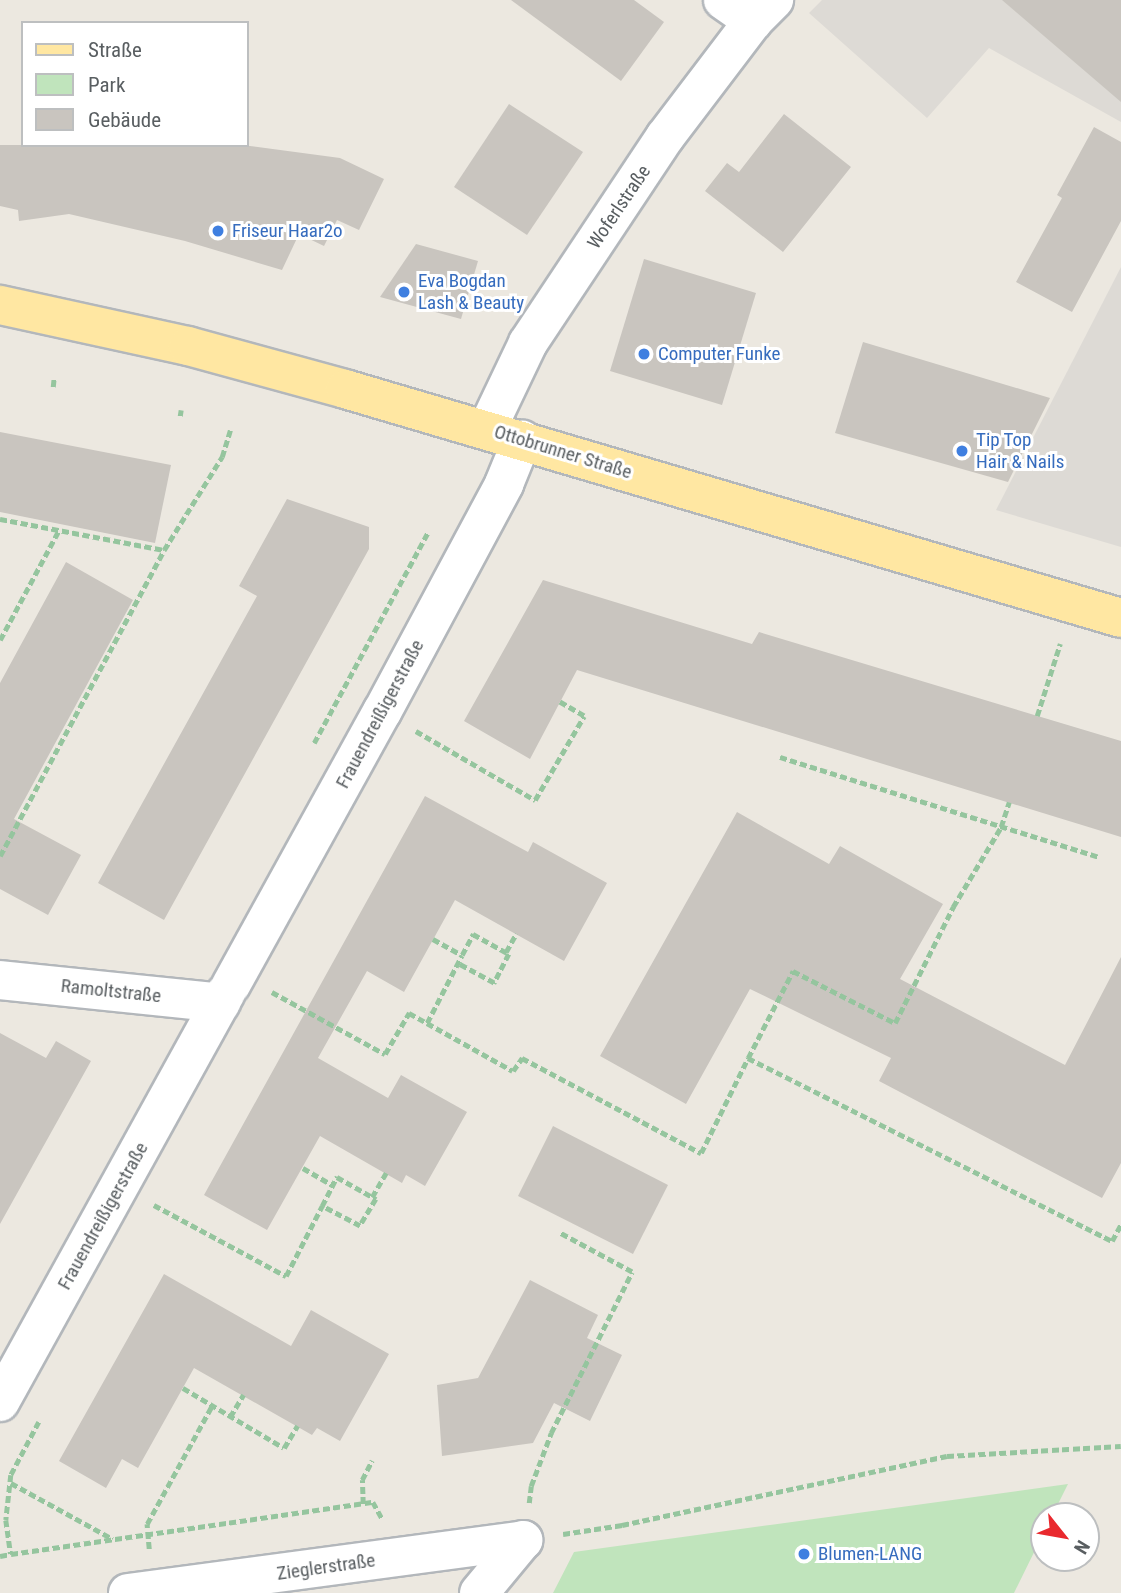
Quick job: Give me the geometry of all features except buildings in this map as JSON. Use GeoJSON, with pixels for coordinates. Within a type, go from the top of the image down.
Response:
{"type":"FeatureCollection","features":[{"type":"Feature","properties":{"kind":"main road","name":"Ottobrunner Straße"},"geometry":{"type":"LineString","coordinates":[[0,305],[188,346],[505,435],[1121,618]]}},
{"type":"Feature","properties":{"kind":"street","name":"Woferlstraße"},"geometry":{"type":"LineString","coordinates":[[505,435],[528,343],[750,7]]}},
{"type":"Feature","properties":{"kind":"street","name":"Frauendreißigerstraße"},"geometry":{"type":"LineString","coordinates":[[0,1402],[382,712],[503,484],[505,435]]}},
{"type":"Feature","properties":{"kind":"street","name":"Ramoltstraße"},"geometry":{"type":"LineString","coordinates":[[0,980],[229,989]]}},
{"type":"Feature","properties":{"kind":"street","name":"Zieglerstraße"},"geometry":{"type":"LineString","coordinates":[[139,1592],[523,1540]]}},
{"type":"Feature","properties":{"kind":"street"},"geometry":{"type":"LineString","coordinates":[[479,1593],[523,1540]]}},
{"type":"Feature","properties":{"kind":"path"},"geometry":{"type":"LineString","coordinates":[[52,387],[54,377]]}},
{"type":"Feature","properties":{"kind":"path"},"geometry":{"type":"LineString","coordinates":[[180,416],[181,410]]}},
{"type":"Feature","properties":{"kind":"path"},"geometry":{"type":"LineString","coordinates":[[0,856],[164,550],[222,457],[230,430]]}},
{"type":"Feature","properties":{"kind":"path"},"geometry":{"type":"LineString","coordinates":[[0,519],[164,550]]}},
{"type":"Feature","properties":{"kind":"path"},"geometry":{"type":"LineString","coordinates":[[0,640],[59,530]]}},
{"type":"Feature","properties":{"kind":"path"},"geometry":{"type":"LineString","coordinates":[[1037,716],[1060,644]]}},
{"type":"Feature","properties":{"kind":"path"},"geometry":{"type":"LineString","coordinates":[[382,712],[535,800],[584,716],[560,702]]}},
{"type":"Feature","properties":{"kind":"path"},"geometry":{"type":"LineString","coordinates":[[780,757],[1100,857]]}},
{"type":"Feature","properties":{"kind":"path"},"geometry":{"type":"LineString","coordinates":[[229,989],[385,1054],[409,1013],[513,1071],[522,1058],[701,1153],[793,971],[895,1023],[953,907],[1001,827],[1009,802]]}},
{"type":"Feature","properties":{"kind":"path"},"geometry":{"type":"LineString","coordinates":[[427,1023],[457,963],[473,934],[509,954],[494,983],[457,963]]}},
{"type":"Feature","properties":{"kind":"path"},"geometry":{"type":"LineString","coordinates":[[506,952],[516,934]]}},
{"type":"Feature","properties":{"kind":"path"},"geometry":{"type":"LineString","coordinates":[[433,939],[462,955]]}},
{"type":"Feature","properties":{"kind":"path"},"geometry":{"type":"LineString","coordinates":[[748,1058],[1112,1241],[1121,1224]]}},
{"type":"Feature","properties":{"kind":"path"},"geometry":{"type":"LineString","coordinates":[[303,1168],[333,1185]]}},
{"type":"Feature","properties":{"kind":"path"},"geometry":{"type":"LineString","coordinates":[[372,1197],[386,1174]]}},
{"type":"Feature","properties":{"kind":"path"},"geometry":{"type":"LineString","coordinates":[[120,1186],[286,1276],[322,1206],[333,1185],[337,1177],[376,1199],[360,1226],[322,1206]]}},
{"type":"Feature","properties":{"kind":"path"},"geometry":{"type":"LineString","coordinates":[[531,1486],[551,1433],[632,1272],[560,1233]]}},
{"type":"Feature","properties":{"kind":"path"},"geometry":{"type":"LineString","coordinates":[[183,1388],[284,1448],[297,1426]]}},
{"type":"Feature","properties":{"kind":"path"},"geometry":{"type":"LineString","coordinates":[[230,1417],[243,1395]]}},
{"type":"Feature","properties":{"kind":"path"},"geometry":{"type":"LineString","coordinates":[[139,1592],[148,1535],[147,1524],[212,1406]]}},
{"type":"Feature","properties":{"kind":"path"},"geometry":{"type":"LineString","coordinates":[[11,1554],[6,1520],[11,1475],[35,1431]]}},
{"type":"Feature","properties":{"kind":"path"},"geometry":{"type":"LineString","coordinates":[[523,1540],[622,1525],[947,1456],[1121,1446]]}},
{"type":"Feature","properties":{"kind":"path"},"geometry":{"type":"LineString","coordinates":[[363,1504],[362,1480],[372,1460]]}},
{"type":"Feature","properties":{"kind":"path"},"geometry":{"type":"LineString","coordinates":[[10,1483],[114,1540]]}},
{"type":"Feature","properties":{"kind":"path"},"geometry":{"type":"LineString","coordinates":[[0,1556],[373,1502],[403,1556]]}},
{"type":"Feature","properties":{"kind":"shaded area"},"geometry":{"type":"Polygon","coordinates":[[[822,0],[1121,0],[1121,122],[989,48],[927,118],[809,13],[822,0]]]}},
{"type":"Feature","properties":{"kind":"shaded area"},"geometry":{"type":"Polygon","coordinates":[[[1121,267],[1121,547],[996,510],[1121,267]]]}},
{"type":"Feature","properties":{"kind":"green space"},"geometry":{"type":"Polygon","coordinates":[[[1068,1484],[1059,1502],[1030,1502],[1030,1560],[1014,1593],[553,1593],[574,1552],[1068,1484]]]}},
{"type":"Feature","properties":{"kind":"place","name":"Friseur Haar2o"},"geometry":{"type":"Point","coordinates":[218,231]}},
{"type":"Feature","properties":{"kind":"place","name":"Eva Bogdan Lash & Beauty"},"geometry":{"type":"Point","coordinates":[404,292]}},
{"type":"Feature","properties":{"kind":"place","name":"Computer Funke"},"geometry":{"type":"Point","coordinates":[644,354]}},
{"type":"Feature","properties":{"kind":"place","name":"Tip Top Hair & Nails"},"geometry":{"type":"Point","coordinates":[962,451]}},
{"type":"Feature","properties":{"kind":"place","name":"Blumen-LANG"},"geometry":{"type":"Point","coordinates":[804,1554]}}]}
